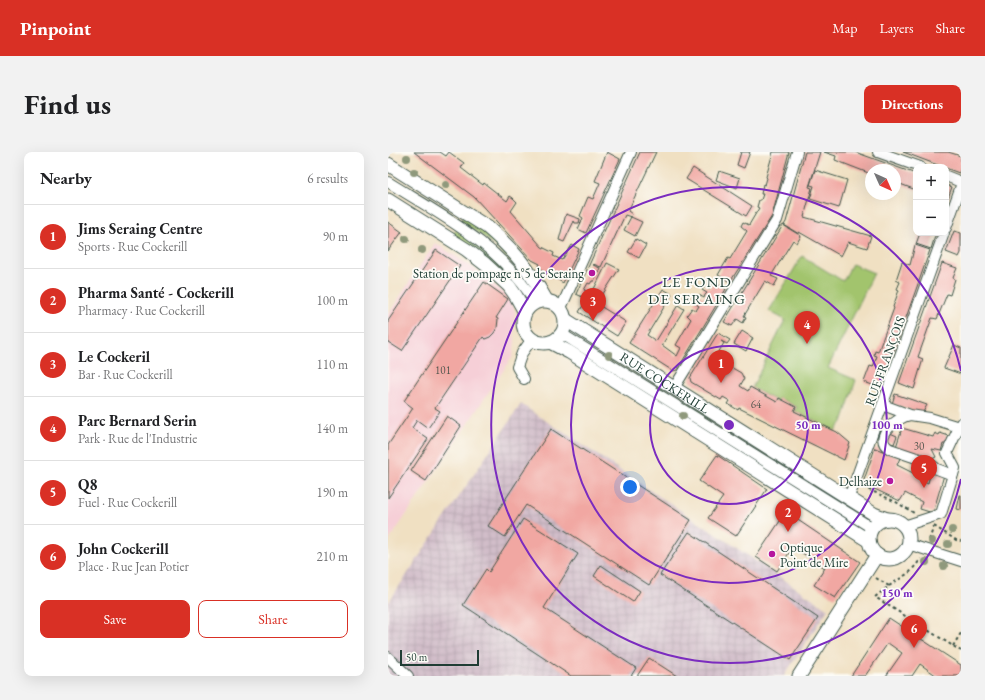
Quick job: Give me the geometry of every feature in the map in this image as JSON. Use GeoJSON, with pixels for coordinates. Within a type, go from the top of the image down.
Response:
{"type":"FeatureCollection","features":[{"type":"Feature","properties":{"kind":"main road"},"geometry":{"type":"LineString","coordinates":[[388,164],[487,227],[499,237],[519,257],[536,282],[540,301]]}},
{"type":"Feature","properties":{"kind":"main road"},"geometry":{"type":"LineString","coordinates":[[388,200],[462,247],[485,264],[509,286],[525,312]]}},
{"type":"Feature","properties":{"kind":"main road"},"geometry":{"type":"LineString","coordinates":[[540,301],[554,303],[561,308],[566,320],[565,327],[562,334],[556,339],[550,342],[538,342],[527,334],[523,327],[523,319],[529,306],[540,301]]}},
{"type":"Feature","properties":{"kind":"main road","name":"RUE COCKERILL"},"geometry":{"type":"LineString","coordinates":[[566,320],[848,498],[874,514],[887,519]]}},
{"type":"Feature","properties":{"kind":"main road","name":"RUE COCKERILL"},"geometry":{"type":"LineString","coordinates":[[550,342],[569,352],[868,541]]}},
{"type":"Feature","properties":{"kind":"main road"},"geometry":{"type":"LineString","coordinates":[[887,519],[899,522],[904,526],[908,537],[908,544],[904,551],[899,556],[892,558],[884,558],[877,555],[873,551],[868,541],[872,528],[877,523],[887,519]]}},
{"type":"Feature","properties":{"kind":"main road"},"geometry":{"type":"LineString","coordinates":[[799,676],[877,555]]}},
{"type":"Feature","properties":{"kind":"street"},"geometry":{"type":"LineString","coordinates":[[561,308],[631,152]]}},
{"type":"Feature","properties":{"kind":"street"},"geometry":{"type":"LineString","coordinates":[[674,388],[777,220],[797,152]]}},
{"type":"Feature","properties":{"kind":"street"},"geometry":{"type":"LineString","coordinates":[[878,152],[913,164]]}},
{"type":"Feature","properties":{"kind":"street"},"geometry":{"type":"LineString","coordinates":[[949,177],[961,182]]}},
{"type":"Feature","properties":{"kind":"street"},"geometry":{"type":"LineString","coordinates":[[388,182],[455,224],[488,247],[540,301]]}},
{"type":"Feature","properties":{"kind":"street"},"geometry":{"type":"LineString","coordinates":[[949,220],[961,186]]}},
{"type":"Feature","properties":{"kind":"street","name":"RUE FRANÇOIS"},"geometry":{"type":"LineString","coordinates":[[848,498],[943,236]]}},
{"type":"Feature","properties":{"kind":"street","name":"RUE COCKERILL"},"geometry":{"type":"LineString","coordinates":[[562,334],[872,528]]}},
{"type":"Feature","properties":{"kind":"street"},"geometry":{"type":"LineString","coordinates":[[524,379],[516,367],[522,353],[532,339]]}},
{"type":"Feature","properties":{"kind":"street"},"geometry":{"type":"LineString","coordinates":[[883,404],[910,415],[960,425],[947,454],[955,468],[941,514],[904,526]]}},
{"type":"Feature","properties":{"kind":"street"},"geometry":{"type":"LineString","coordinates":[[910,415],[899,418],[890,426],[883,439],[885,445],[890,449],[928,462],[937,469],[953,476]]}},
{"type":"Feature","properties":{"kind":"street"},"geometry":{"type":"LineString","coordinates":[[908,544],[961,561]]}},
{"type":"Feature","properties":{"kind":"street"},"geometry":{"type":"LineString","coordinates":[[388,657],[408,676]]}},
{"type":"Feature","properties":{"kind":"path"},"geometry":{"type":"LineString","coordinates":[[855,482],[896,502],[956,540],[961,541]]}},
{"type":"Feature","properties":{"kind":"path"},"geometry":{"type":"LineString","coordinates":[[934,526],[920,562],[910,572],[874,597],[961,651]]}},
{"type":"Feature","properties":{"kind":"path"},"geometry":{"type":"LineString","coordinates":[[866,572],[889,586]]}},
{"type":"Feature","properties":{"kind":"path"},"geometry":{"type":"LineString","coordinates":[[953,646],[961,634]]}},
{"type":"Feature","properties":{"kind":"shaded area"},"geometry":{"type":"Polygon","coordinates":[[[435,243],[472,267],[509,297],[514,308],[515,315],[513,323],[515,341],[513,356],[388,542],[388,315],[435,243]]]}},
{"type":"Feature","properties":{"kind":"shaded area"},"geometry":{"type":"Polygon","coordinates":[[[521,404],[828,609],[784,676],[388,676],[388,603],[521,404]]]}},
{"type":"Feature","properties":{"kind":"green space"},"geometry":{"type":"Polygon","coordinates":[[[465,216],[497,239],[522,273],[492,243],[461,221],[465,216]]]}},
{"type":"Feature","properties":{"kind":"green space"},"geometry":{"type":"Polygon","coordinates":[[[456,230],[493,257],[521,289],[518,291],[452,235],[456,230]]]}},
{"type":"Feature","properties":{"kind":"green space"},"geometry":{"type":"Polygon","coordinates":[[[802,256],[843,281],[852,264],[874,273],[828,368],[856,380],[842,422],[835,431],[795,411],[797,407],[779,398],[777,401],[752,388],[785,320],[769,311],[802,256]]]}},
{"type":"Feature","properties":{"kind":"green space"},"geometry":{"type":"Polygon","coordinates":[[[582,336],[682,399],[681,401],[581,338],[582,336]]]}},
{"type":"Feature","properties":{"kind":"green space"},"geometry":{"type":"Polygon","coordinates":[[[687,401],[857,508],[855,511],[685,404],[687,401]]]}},
{"type":"Feature","properties":{"kind":"green space"},"geometry":{"type":"Polygon","coordinates":[[[680,413],[849,519],[848,522],[678,415],[680,413]]]}},
{"type":"Feature","properties":{"kind":"building"},"geometry":{"type":"Polygon","coordinates":[[[414,152],[440,152],[446,156],[449,152],[464,163],[461,168],[483,185],[484,183],[507,201],[510,196],[513,198],[517,202],[511,211],[542,247],[554,253],[553,256],[562,260],[572,245],[579,249],[563,283],[552,276],[551,278],[544,272],[539,266],[540,264],[532,260],[474,197],[414,152]]]}},
{"type":"Feature","properties":{"kind":"building"},"geometry":{"type":"Polygon","coordinates":[[[607,152],[620,159],[586,233],[578,229],[583,218],[580,216],[588,197],[593,199],[600,183],[595,181],[607,152]]]}},
{"type":"Feature","properties":{"kind":"building"},"geometry":{"type":"Polygon","coordinates":[[[640,152],[656,152],[628,211],[632,214],[631,217],[625,215],[601,267],[593,264],[600,268],[594,281],[590,284],[588,283],[584,290],[590,293],[587,298],[626,322],[617,336],[579,312],[587,299],[576,294],[640,152]]]}},
{"type":"Feature","properties":{"kind":"building"},"geometry":{"type":"Polygon","coordinates":[[[741,152],[750,152],[744,168],[737,165],[741,152]]]}},
{"type":"Feature","properties":{"kind":"building"},"geometry":{"type":"Polygon","coordinates":[[[773,152],[789,152],[772,216],[730,282],[718,275],[728,258],[730,259],[747,231],[741,226],[743,222],[749,225],[759,208],[757,207],[763,194],[761,194],[763,184],[765,185],[773,152]]]}},
{"type":"Feature","properties":{"kind":"building"},"geometry":{"type":"Polygon","coordinates":[[[805,152],[820,152],[809,187],[812,188],[804,217],[871,236],[867,248],[848,242],[841,256],[784,225],[805,152]]]}},
{"type":"Feature","properties":{"kind":"building"},"geometry":{"type":"Polygon","coordinates":[[[824,152],[855,152],[888,164],[865,164],[865,172],[835,160],[836,156],[824,152]]]}},
{"type":"Feature","properties":{"kind":"building"},"geometry":{"type":"Polygon","coordinates":[[[903,152],[948,152],[961,156],[961,168],[959,173],[949,169],[949,164],[935,164],[903,152]]]}},
{"type":"Feature","properties":{"kind":"building"},"geometry":{"type":"Polygon","coordinates":[[[693,168],[752,206],[746,216],[686,179],[693,168]]]}},
{"type":"Feature","properties":{"kind":"building"},"geometry":{"type":"Polygon","coordinates":[[[901,169],[913,173],[913,189],[901,184],[901,169]]]}},
{"type":"Feature","properties":{"kind":"building"},"geometry":{"type":"Polygon","coordinates":[[[815,170],[847,180],[839,208],[810,199],[814,186],[810,185],[815,170]]]}},
{"type":"Feature","properties":{"kind":"building"},"geometry":{"type":"Polygon","coordinates":[[[719,171],[740,178],[737,188],[716,180],[719,171]]]}},
{"type":"Feature","properties":{"kind":"building"},"geometry":{"type":"Polygon","coordinates":[[[949,186],[952,187],[949,195],[949,186]]]}},
{"type":"Feature","properties":{"kind":"building"},"geometry":{"type":"Polygon","coordinates":[[[566,214],[580,219],[579,223],[575,223],[574,221],[564,242],[559,240],[566,214]]]}},
{"type":"Feature","properties":{"kind":"building"},"geometry":{"type":"Polygon","coordinates":[[[631,217],[642,222],[635,236],[624,230],[631,217]]]}},
{"type":"Feature","properties":{"kind":"building"},"geometry":{"type":"Polygon","coordinates":[[[388,222],[402,232],[388,251],[388,222]]]}},
{"type":"Feature","properties":{"kind":"building"},"geometry":{"type":"Polygon","coordinates":[[[783,225],[801,236],[797,243],[793,240],[771,276],[778,279],[774,286],[765,281],[744,316],[746,317],[743,323],[737,319],[732,326],[724,322],[783,225]]]}},
{"type":"Feature","properties":{"kind":"building"},"geometry":{"type":"Polygon","coordinates":[[[954,231],[961,233],[961,253],[959,257],[946,252],[954,231]]]}},
{"type":"Feature","properties":{"kind":"building"},"geometry":{"type":"Polygon","coordinates":[[[919,236],[935,236],[931,249],[916,244],[919,236]]]}},
{"type":"Feature","properties":{"kind":"building"},"geometry":{"type":"Polygon","coordinates":[[[636,239],[646,245],[639,258],[628,252],[636,239]]]}},
{"type":"Feature","properties":{"kind":"building"},"geometry":{"type":"Polygon","coordinates":[[[915,245],[930,250],[881,388],[864,382],[870,366],[873,367],[877,356],[874,355],[875,351],[878,352],[894,308],[893,307],[899,290],[897,289],[900,282],[896,280],[902,262],[910,265],[915,245]]]}},
{"type":"Feature","properties":{"kind":"building"},"geometry":{"type":"Polygon","coordinates":[[[436,250],[460,266],[402,351],[388,342],[388,321],[436,250]]]}},
{"type":"Feature","properties":{"kind":"building"},"geometry":{"type":"Polygon","coordinates":[[[607,263],[619,269],[599,300],[591,295],[607,263]]]}},
{"type":"Feature","properties":{"kind":"building"},"geometry":{"type":"Polygon","coordinates":[[[942,263],[957,268],[953,278],[955,279],[950,295],[947,294],[937,319],[932,318],[918,357],[923,359],[914,389],[899,383],[942,263]]]}},
{"type":"Feature","properties":{"kind":"building"},"geometry":{"type":"Polygon","coordinates":[[[484,282],[508,299],[496,318],[498,319],[497,328],[490,337],[485,339],[483,337],[435,408],[440,411],[428,428],[417,420],[412,428],[428,439],[388,498],[388,445],[413,408],[404,401],[484,282]]]}},
{"type":"Feature","properties":{"kind":"building"},"geometry":{"type":"Polygon","coordinates":[[[714,282],[726,289],[677,370],[673,371],[629,343],[663,289],[672,294],[647,335],[656,341],[678,305],[684,309],[662,345],[677,356],[681,348],[676,345],[691,319],[687,315],[692,308],[696,311],[699,306],[694,303],[699,295],[704,298],[707,293],[702,290],[704,286],[709,289],[714,282]]]}},
{"type":"Feature","properties":{"kind":"building"},"geometry":{"type":"Polygon","coordinates":[[[742,331],[753,338],[746,351],[734,344],[742,331]]]}},
{"type":"Feature","properties":{"kind":"building"},"geometry":{"type":"Polygon","coordinates":[[[718,333],[730,340],[727,344],[721,341],[724,343],[715,358],[741,373],[744,379],[740,386],[748,391],[750,387],[777,402],[779,398],[796,407],[794,411],[837,432],[850,443],[844,460],[739,408],[738,410],[728,404],[730,401],[723,397],[721,400],[691,382],[690,378],[718,333]]]}},
{"type":"Feature","properties":{"kind":"building"},"geometry":{"type":"Polygon","coordinates":[[[954,345],[961,348],[961,374],[944,368],[954,345]]]}},
{"type":"Feature","properties":{"kind":"building"},"geometry":{"type":"Polygon","coordinates":[[[895,394],[927,405],[922,414],[892,404],[895,394]]]}},
{"type":"Feature","properties":{"kind":"building"},"geometry":{"type":"Polygon","coordinates":[[[447,416],[461,426],[426,481],[411,471],[447,416]]]}},
{"type":"Feature","properties":{"kind":"building"},"geometry":{"type":"Polygon","coordinates":[[[902,428],[933,437],[935,433],[949,436],[946,444],[943,444],[941,451],[932,449],[936,457],[920,465],[915,454],[896,447],[902,428]]]}},
{"type":"Feature","properties":{"kind":"building"},"geometry":{"type":"Polygon","coordinates":[[[551,429],[691,520],[649,585],[526,505],[505,537],[488,526],[551,429]]]}},
{"type":"Feature","properties":{"kind":"building"},"geometry":{"type":"Polygon","coordinates":[[[890,433],[897,436],[894,444],[887,442],[890,433]]]}},
{"type":"Feature","properties":{"kind":"building"},"geometry":{"type":"Polygon","coordinates":[[[875,448],[900,458],[897,465],[915,474],[914,476],[928,483],[931,471],[944,475],[933,513],[920,509],[922,502],[905,493],[900,501],[866,485],[864,480],[875,448]]]}},
{"type":"Feature","properties":{"kind":"building"},"geometry":{"type":"Polygon","coordinates":[[[717,455],[767,489],[736,536],[708,518],[723,497],[699,481],[717,455]]]}},
{"type":"Feature","properties":{"kind":"building"},"geometry":{"type":"Polygon","coordinates":[[[961,495],[961,510],[957,509],[961,495]]]}},
{"type":"Feature","properties":{"kind":"building"},"geometry":{"type":"Polygon","coordinates":[[[786,512],[860,562],[835,598],[814,585],[825,568],[793,547],[777,571],[756,557],[786,512]]]}},
{"type":"Feature","properties":{"kind":"building"},"geometry":{"type":"Polygon","coordinates":[[[523,519],[578,554],[544,608],[636,668],[631,676],[571,676],[463,605],[486,569],[489,572],[523,519]]]}},
{"type":"Feature","properties":{"kind":"building"},"geometry":{"type":"Polygon","coordinates":[[[689,532],[818,618],[790,660],[660,575],[689,532]]]}},
{"type":"Feature","properties":{"kind":"building"},"geometry":{"type":"Polygon","coordinates":[[[601,565],[640,591],[633,602],[594,576],[601,565]]]}},
{"type":"Feature","properties":{"kind":"building"},"geometry":{"type":"Polygon","coordinates":[[[889,618],[961,665],[961,676],[937,676],[920,664],[912,676],[886,676],[902,653],[888,643],[865,676],[851,676],[889,618]]]}},
{"type":"Feature","properties":{"kind":"building"},"geometry":{"type":"Polygon","coordinates":[[[649,658],[677,676],[637,676],[649,658]]]}},
{"type":"Feature","properties":{"kind":"place","name":"Station de pompage n°5 de Seraing"},"geometry":{"type":"Point","coordinates":[592,273]}},
{"type":"Feature","properties":{"kind":"place","name":"Le Cockeril"},"geometry":{"type":"Point","coordinates":[593,321]}},
{"type":"Feature","properties":{"kind":"place","name":"Parc Bernard Serin"},"geometry":{"type":"Point","coordinates":[807,344]}},
{"type":"Feature","properties":{"kind":"place","name":"Jims Seraing Centre"},"geometry":{"type":"Point","coordinates":[721,383]}},
{"type":"Feature","properties":{"kind":"place","name":"Delhaize"},"geometry":{"type":"Point","coordinates":[890,481]}},
{"type":"Feature","properties":{"kind":"place","name":"Q8"},"geometry":{"type":"Point","coordinates":[924,488]}},
{"type":"Feature","properties":{"kind":"place","name":"Pharma Santé - Cockerill"},"geometry":{"type":"Point","coordinates":[788,532]}},
{"type":"Feature","properties":{"kind":"place","name":"Optique Point de Mire"},"geometry":{"type":"Point","coordinates":[772,554]}},
{"type":"Feature","properties":{"kind":"place","name":"John Cockerill"},"geometry":{"type":"Point","coordinates":[914,648]}},
{"type":"Feature","properties":{"kind":"district","name":"LE FOND DE SERAING"},"geometry":{"type":"Point","coordinates":[697,290]}}]}
